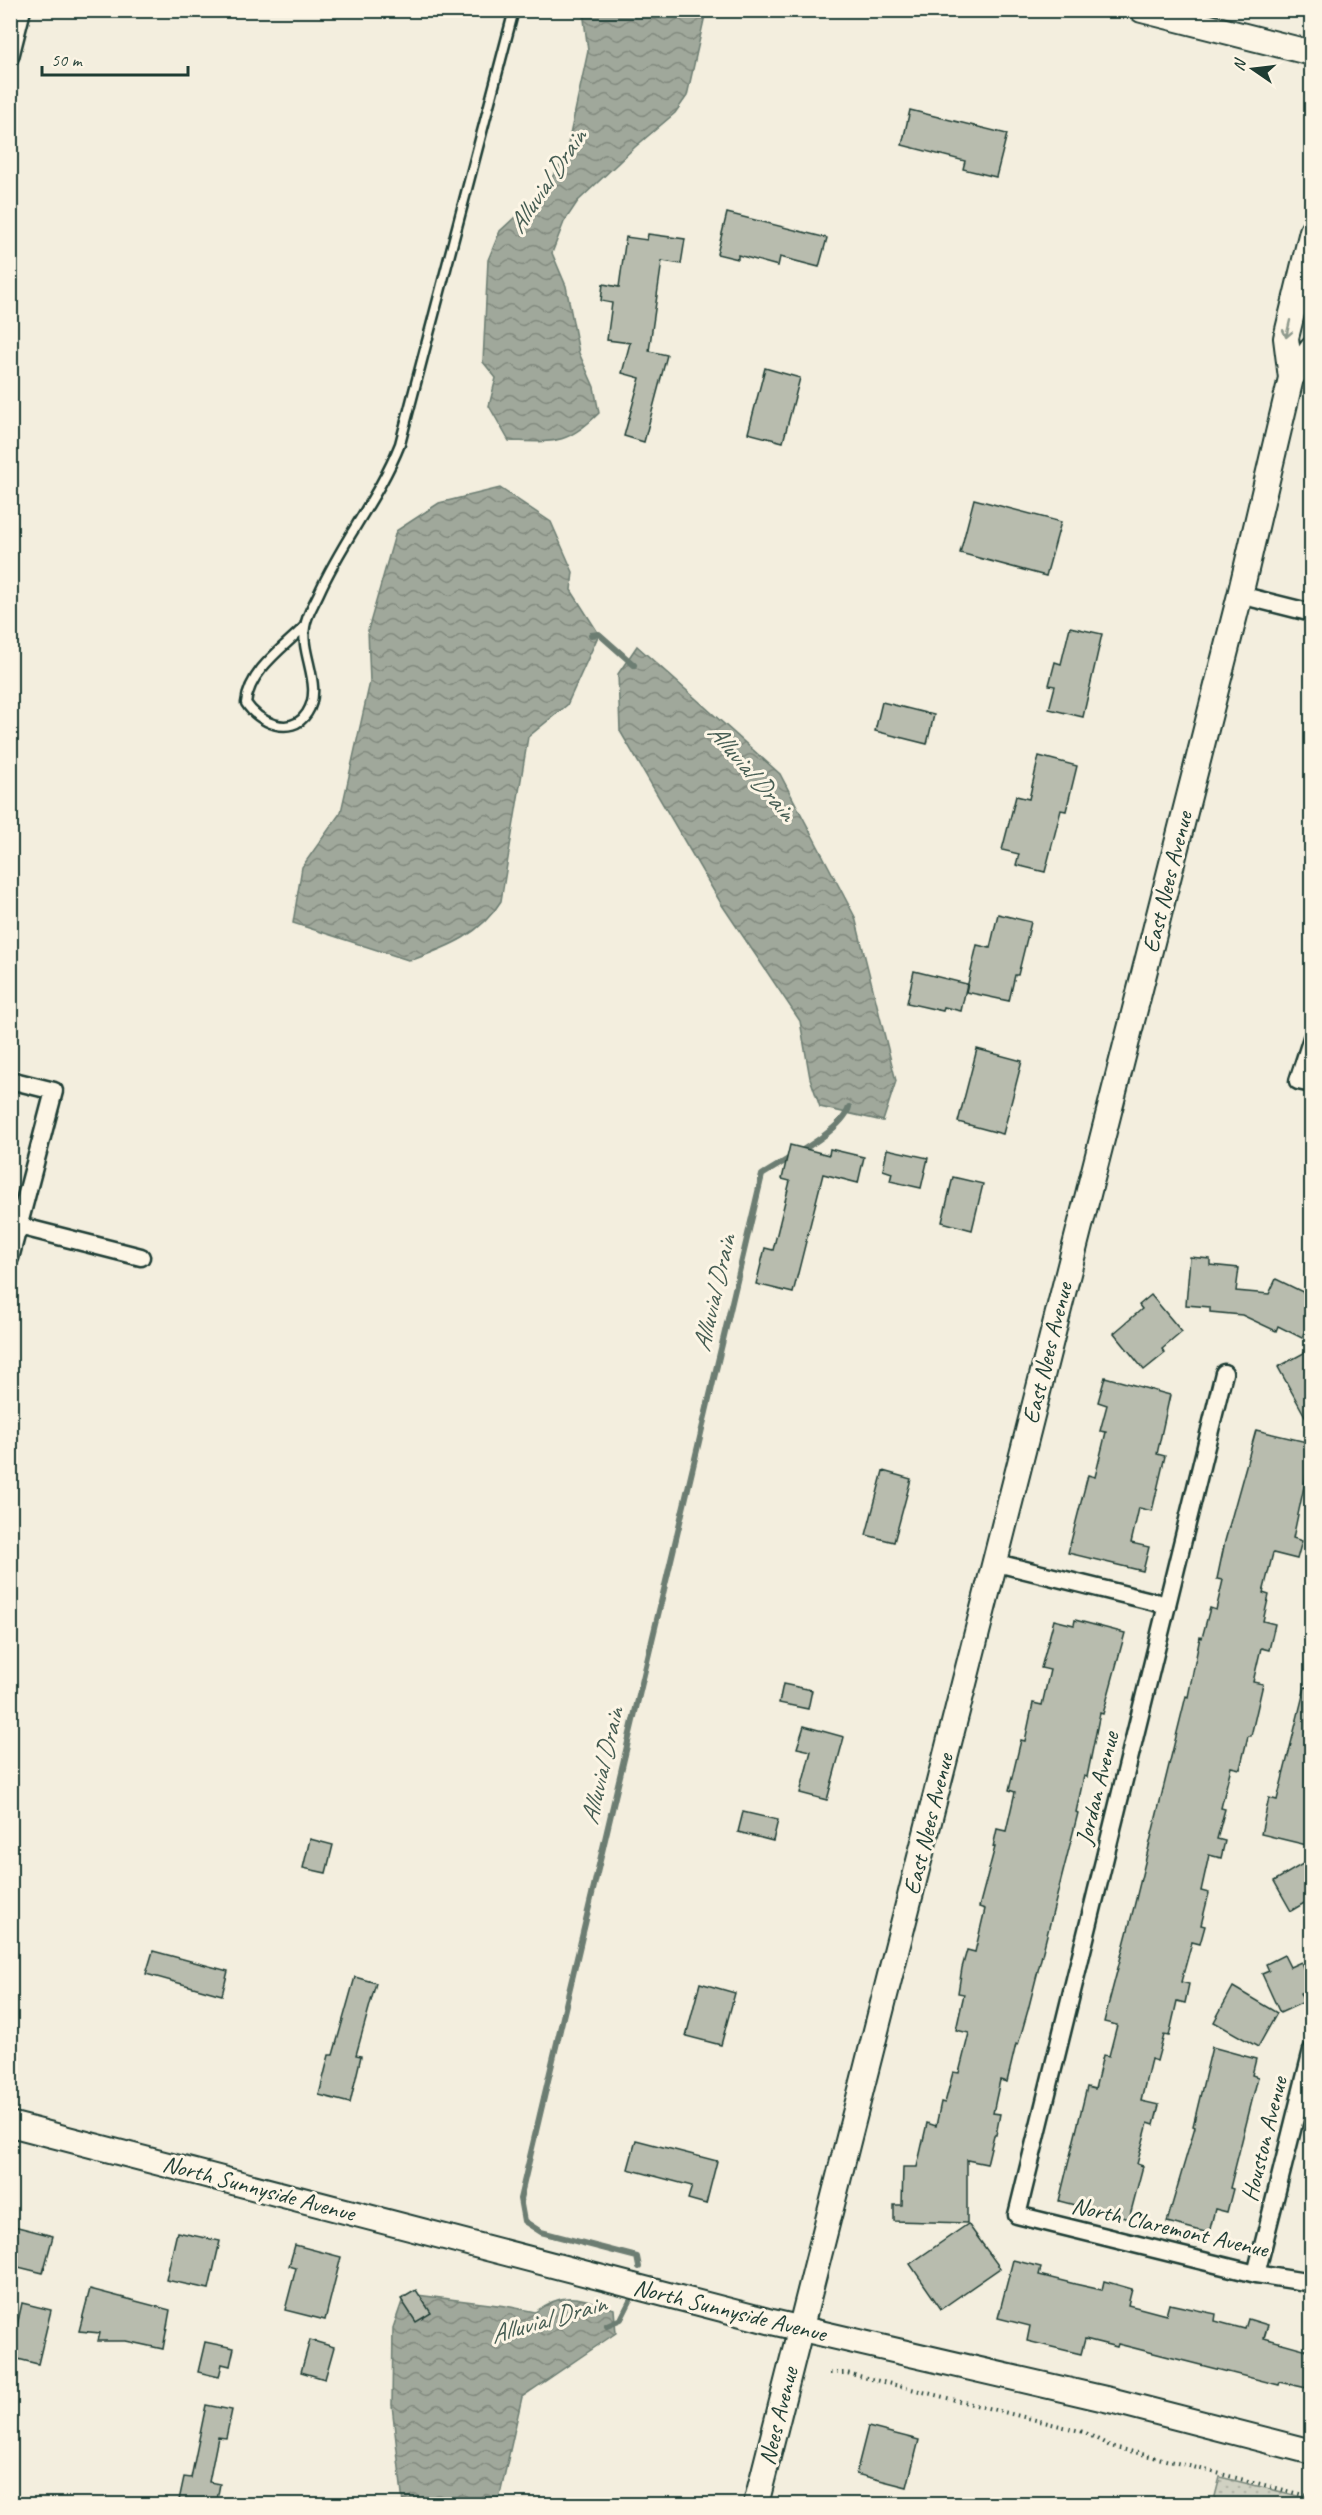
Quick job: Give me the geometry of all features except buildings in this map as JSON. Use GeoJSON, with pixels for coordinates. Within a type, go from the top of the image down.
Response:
{"type":"FeatureCollection","features":[{"type":"Feature","properties":{"kind":"main road"},"geometry":{"type":"LineString","coordinates":[[1142,10],[1311,53]]}},
{"type":"Feature","properties":{"kind":"main road","name":"East Nees Avenue"},"geometry":{"type":"LineString","coordinates":[[800,2327],[1240,595],[1291,378],[1286,338],[1311,231]]}},
{"type":"Feature","properties":{"kind":"main road","name":"East Nees Avenue"},"geometry":{"type":"LineString","coordinates":[[1291,378],[1311,349]]}},
{"type":"Feature","properties":{"kind":"main road","name":"North Sunnyside Avenue"},"geometry":{"type":"LineString","coordinates":[[10,2124],[800,2327],[1114,2401],[1311,2452]]}},
{"type":"Feature","properties":{"kind":"main road","name":"Nees Avenue"},"geometry":{"type":"LineString","coordinates":[[756,2505],[800,2327]]}},
{"type":"Feature","properties":{"kind":"street"},"geometry":{"type":"LineString","coordinates":[[10,57],[22,10]]}},
{"type":"Feature","properties":{"kind":"street"},"geometry":{"type":"LineString","coordinates":[[1240,595],[1311,613]]}},
{"type":"Feature","properties":{"kind":"street"},"geometry":{"type":"LineString","coordinates":[[1311,1038],[1298,1081],[1311,1084]]}},
{"type":"Feature","properties":{"kind":"street"},"geometry":{"type":"LineString","coordinates":[[10,1080],[54,1091],[10,1258]]}},
{"type":"Feature","properties":{"kind":"street"},"geometry":{"type":"LineString","coordinates":[[19,1226],[141,1257]]}},
{"type":"Feature","properties":{"kind":"street","name":"Jordan Avenue"},"geometry":{"type":"LineString","coordinates":[[1017,2215],[1224,1373]]}},
{"type":"Feature","properties":{"kind":"street"},"geometry":{"type":"LineString","coordinates":[[993,1562],[1167,1605]]}},
{"type":"Feature","properties":{"kind":"street","name":"Houston Avenue"},"geometry":{"type":"LineString","coordinates":[[1256,2274],[1311,2050]]}},
{"type":"Feature","properties":{"kind":"street","name":"North Claremont Avenue"},"geometry":{"type":"LineString","coordinates":[[1017,2215],[1256,2274],[1311,2283]]}},
{"type":"Feature","properties":{"kind":"lane"},"geometry":{"type":"LineString","coordinates":[[304,627],[312,681],[312,700],[307,714],[297,722],[284,725],[262,720],[252,713],[246,703],[250,684],[268,662],[304,627],[330,567],[381,486],[400,444],[514,10]]}},
{"type":"Feature","properties":{"kind":"path"},"geometry":{"type":"LineString","coordinates":[[830,2373],[847,2373],[1084,2432],[1110,2446],[1311,2497]]}},
{"type":"Feature","properties":{"kind":"shaded area"},"geometry":{"type":"Polygon","coordinates":[[[1220,2477],[1311,2499],[1311,2504],[1213,2504],[1220,2477]]]}},
{"type":"Feature","properties":{"kind":"water"},"geometry":{"type":"Polygon","coordinates":[[[585,11],[706,11],[687,96],[675,113],[578,201],[564,222],[552,253],[566,286],[579,353],[594,387],[599,413],[568,437],[537,442],[509,441],[489,406],[496,378],[483,362],[488,260],[500,231],[542,192],[565,158],[588,51],[585,11]]]}},
{"type":"Feature","properties":{"kind":"water"},"geometry":{"type":"Polygon","coordinates":[[[500,488],[551,522],[573,572],[571,590],[599,634],[567,705],[528,737],[501,901],[484,922],[464,937],[440,949],[408,960],[293,923],[302,867],[341,812],[370,682],[368,630],[396,531],[439,503],[500,488]]]}},
{"type":"Feature","properties":{"kind":"water"},"geometry":{"type":"Polygon","coordinates":[[[637,646],[780,774],[855,917],[896,1081],[883,1121],[820,1107],[810,1078],[800,1021],[722,905],[620,731],[618,674],[637,646]]]}},
{"type":"Feature","properties":{"kind":"water"},"geometry":{"type":"Polygon","coordinates":[[[417,2295],[506,2306],[535,2312],[556,2300],[565,2298],[582,2299],[614,2309],[616,2333],[522,2397],[498,2504],[403,2504],[392,2405],[393,2328],[404,2296],[417,2295]]]}},
{"type":"Feature","properties":{"kind":"waterway","name":"Alluvial Drain"},"geometry":{"type":"LineString","coordinates":[[591,635],[599,634],[634,665]]}},
{"type":"Feature","properties":{"kind":"waterway","name":"Alluvial Drain"},"geometry":{"type":"LineString","coordinates":[[639,2267],[637,2257],[541,2232],[524,2221],[520,2199],[762,1175],[797,1154],[836,1126],[849,1107]]}},
{"type":"Feature","properties":{"kind":"waterway","name":"Alluvial Drain"},"geometry":{"type":"LineString","coordinates":[[607,2325],[621,2319],[630,2301]]}}]}
